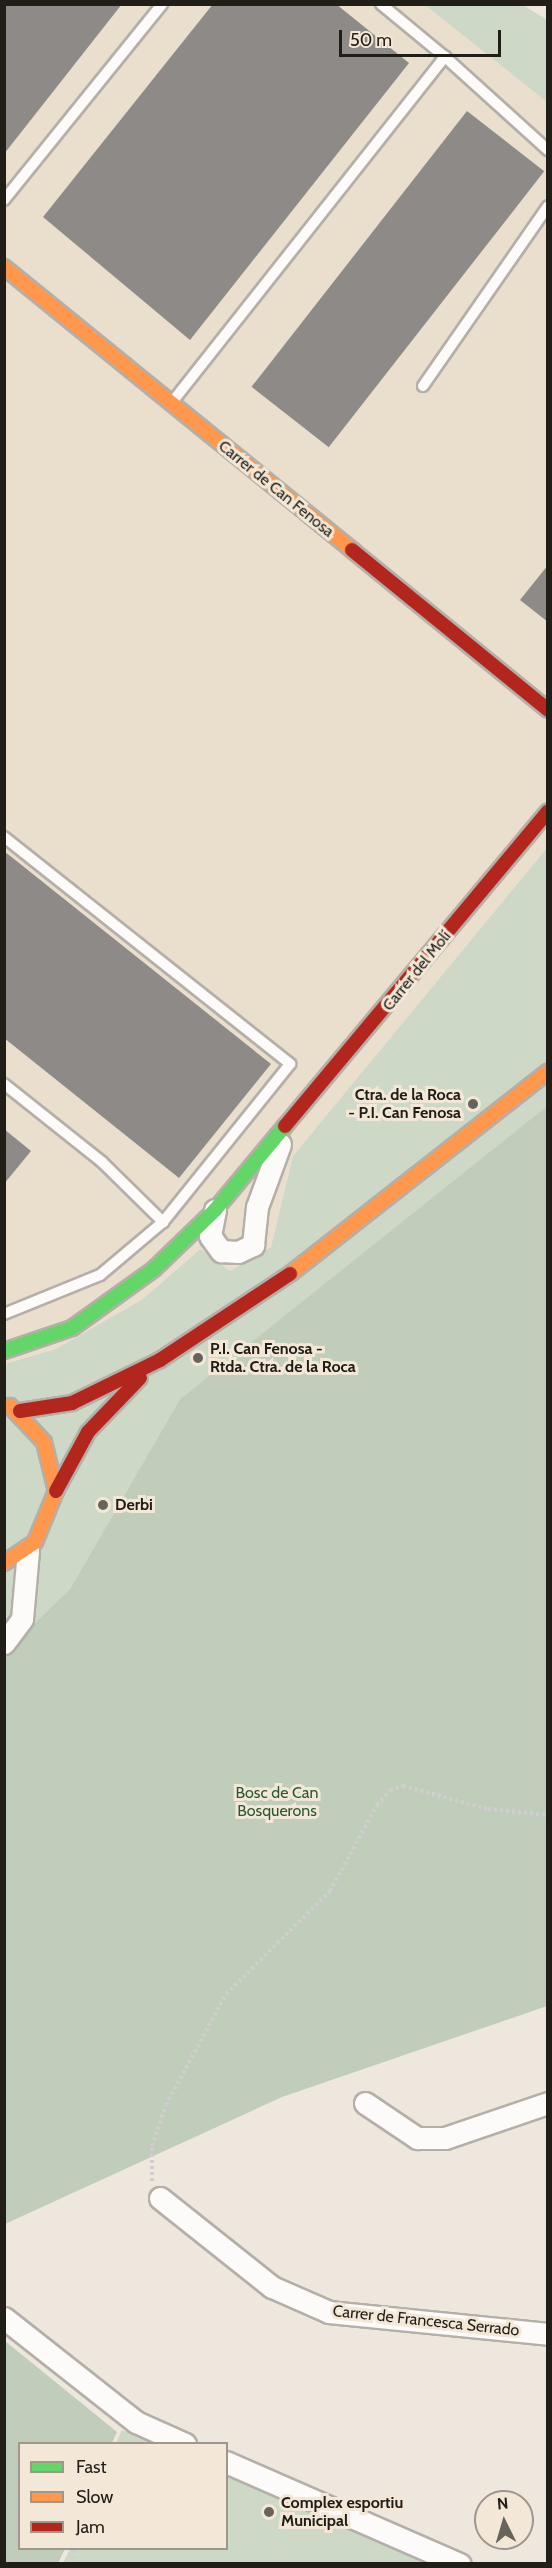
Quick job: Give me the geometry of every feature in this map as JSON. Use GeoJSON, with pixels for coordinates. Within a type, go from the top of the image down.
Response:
{"type":"FeatureCollection","features":[{"type":"Feature","properties":{"kind":"street","name":"Carrer de Can Fenosa"},"geometry":{"type":"LineString","coordinates":[[4,267],[548,710]]}},
{"type":"Feature","properties":{"kind":"street","name":"Carrer del Molí"},"geometry":{"type":"LineString","coordinates":[[4,1351],[72,1328],[154,1269],[215,1210],[287,1129],[548,812]]}},
{"type":"Feature","properties":{"kind":"street"},"geometry":{"type":"LineString","coordinates":[[20,1411],[72,1403],[160,1360],[286,1277],[548,1072]]}},
{"type":"Feature","properties":{"kind":"street","name":"Carrer del Molí"},"geometry":{"type":"LineString","coordinates":[[215,1210],[210,1236],[221,1251],[238,1252],[253,1245],[268,1171],[287,1129]]}},
{"type":"Feature","properties":{"kind":"street"},"geometry":{"type":"LineString","coordinates":[[4,1563],[28,1550],[45,1527],[56,1491],[88,1432],[160,1360]]}},
{"type":"Feature","properties":{"kind":"street"},"geometry":{"type":"LineString","coordinates":[[4,1404],[20,1411],[51,1456],[56,1491]]}},
{"type":"Feature","properties":{"kind":"street"},"geometry":{"type":"LineString","coordinates":[[4,1643],[22,1619],[28,1550]]}},
{"type":"Feature","properties":{"kind":"street"},"geometry":{"type":"LineString","coordinates":[[365,2103],[417,2138],[445,2138],[548,2103]]}},
{"type":"Feature","properties":{"kind":"street","name":"Carrer de Francesca Serrado"},"geometry":{"type":"LineString","coordinates":[[160,2198],[272,2287],[329,2312],[548,2334]]}},
{"type":"Feature","properties":{"kind":"street"},"geometry":{"type":"LineString","coordinates":[[4,2318],[136,2422],[181,2442]]}},
{"type":"Feature","properties":{"kind":"street"},"geometry":{"type":"LineString","coordinates":[[228,2463],[460,2564]]}},
{"type":"Feature","properties":{"kind":"lane"},"geometry":{"type":"LineString","coordinates":[[4,200],[162,4]]}},
{"type":"Feature","properties":{"kind":"lane"},"geometry":{"type":"LineString","coordinates":[[381,4],[445,57],[548,150]]}},
{"type":"Feature","properties":{"kind":"lane"},"geometry":{"type":"LineString","coordinates":[[171,404],[445,57]]}},
{"type":"Feature","properties":{"kind":"lane"},"geometry":{"type":"LineString","coordinates":[[423,386],[548,206]]}},
{"type":"Feature","properties":{"kind":"lane"},"geometry":{"type":"LineString","coordinates":[[4,837],[290,1064],[163,1222],[100,1275],[4,1314]]}},
{"type":"Feature","properties":{"kind":"lane"},"geometry":{"type":"LineString","coordinates":[[4,1084],[102,1162],[163,1222]]}},
{"type":"Feature","properties":{"kind":"path"},"geometry":{"type":"LineString","coordinates":[[160,2198],[152,2182],[152,2146],[166,2105],[226,1994],[330,1891],[377,1805],[390,1790],[403,1786],[488,1809],[548,1815]]}},
{"type":"Feature","properties":{"kind":"shaded area"},"geometry":{"type":"Polygon","coordinates":[[[5,5],[425,5],[547,102],[547,848],[293,1156],[271,1247],[230,1271],[199,1249],[143,1299],[56,1349],[5,1364],[5,5]]]}},
{"type":"Feature","properties":{"kind":"green space"},"geometry":{"type":"Polygon","coordinates":[[[425,5],[523,5],[547,20],[547,102],[425,5]]]}},
{"type":"Feature","properties":{"kind":"green space"},"geometry":{"type":"Polygon","coordinates":[[[547,848],[547,1106],[180,1399],[70,1589],[5,1652],[5,1364],[56,1349],[143,1299],[200,1249],[230,1271],[271,1247],[293,1156],[547,848]]]}},
{"type":"Feature","properties":{"kind":"green space","name":"Bosc de Can Bosquerons"},"geometry":{"type":"Polygon","coordinates":[[[547,1106],[547,2006],[282,2097],[5,2224],[5,1652],[70,1589],[180,1399],[547,1106]]]}},
{"type":"Feature","properties":{"kind":"green space"},"geometry":{"type":"Polygon","coordinates":[[[5,2341],[117,2432],[112,2442],[18,2442],[18,2550],[64,2550],[58,2563],[5,2563],[5,2341]]]}},
{"type":"Feature","properties":{"kind":"green space"},"geometry":{"type":"Polygon","coordinates":[[[122,2430],[151,2442],[116,2442],[122,2430]]]}},
{"type":"Feature","properties":{"kind":"green space","name":"Complex esportiu Municipal"},"geometry":{"type":"Polygon","coordinates":[[[228,2475],[430,2563],[63,2563],[70,2550],[228,2550],[228,2475]]]}},
{"type":"Feature","properties":{"kind":"building"},"geometry":{"type":"Polygon","coordinates":[[[4,4],[122,4],[4,154],[4,4]]]}},
{"type":"Feature","properties":{"kind":"building"},"geometry":{"type":"Polygon","coordinates":[[[213,4],[336,4],[409,63],[190,340],[43,217],[213,4]]]}},
{"type":"Feature","properties":{"kind":"building"},"geometry":{"type":"Polygon","coordinates":[[[467,111],[544,171],[329,447],[252,387],[467,111]]]}},
{"type":"Feature","properties":{"kind":"building"},"geometry":{"type":"Polygon","coordinates":[[[548,565],[548,622],[520,600],[548,565]]]}},
{"type":"Feature","properties":{"kind":"building"},"geometry":{"type":"Polygon","coordinates":[[[4,851],[271,1064],[179,1178],[4,1038],[4,851]]]}},
{"type":"Feature","properties":{"kind":"building"},"geometry":{"type":"Polygon","coordinates":[[[4,1129],[31,1151],[4,1184],[4,1129]]]}},
{"type":"Feature","properties":{"kind":"traffic: fast"},"geometry":{"type":"LineString","coordinates":[[4,1351],[72,1328],[154,1269],[215,1210],[285,1126]]}},
{"type":"Feature","properties":{"kind":"traffic: slow"},"geometry":{"type":"LineString","coordinates":[[4,267],[352,550]]}},
{"type":"Feature","properties":{"kind":"traffic: slow"},"geometry":{"type":"LineString","coordinates":[[290,1274],[548,1072]]}},
{"type":"Feature","properties":{"kind":"traffic: slow"},"geometry":{"type":"LineString","coordinates":[[4,1563],[35,1542],[56,1491],[44,1442],[10,1406]]}},
{"type":"Feature","properties":{"kind":"traffic: jam"},"geometry":{"type":"LineString","coordinates":[[352,550],[548,710]]}},
{"type":"Feature","properties":{"kind":"traffic: jam"},"geometry":{"type":"LineString","coordinates":[[285,1126],[548,812]]}},
{"type":"Feature","properties":{"kind":"traffic: jam"},"geometry":{"type":"LineString","coordinates":[[20,1411],[72,1403],[160,1360],[290,1274]]}},
{"type":"Feature","properties":{"kind":"traffic: jam"},"geometry":{"type":"LineString","coordinates":[[56,1491],[88,1432],[140,1378]]}},
{"type":"Feature","properties":{"kind":"place","name":"Ctra. de la Roca - P.I. Can Fenosa"},"geometry":{"type":"Point","coordinates":[473,1104]}},
{"type":"Feature","properties":{"kind":"place","name":"P.I. Can Fenosa - Rtda. Ctra. de la Roca"},"geometry":{"type":"Point","coordinates":[198,1358]}},
{"type":"Feature","properties":{"kind":"place","name":"Derbi"},"geometry":{"type":"Point","coordinates":[103,1505]}},
{"type":"Feature","properties":{"kind":"place","name":"Complex esportiu Municipal"},"geometry":{"type":"Point","coordinates":[269,2512]}}]}
